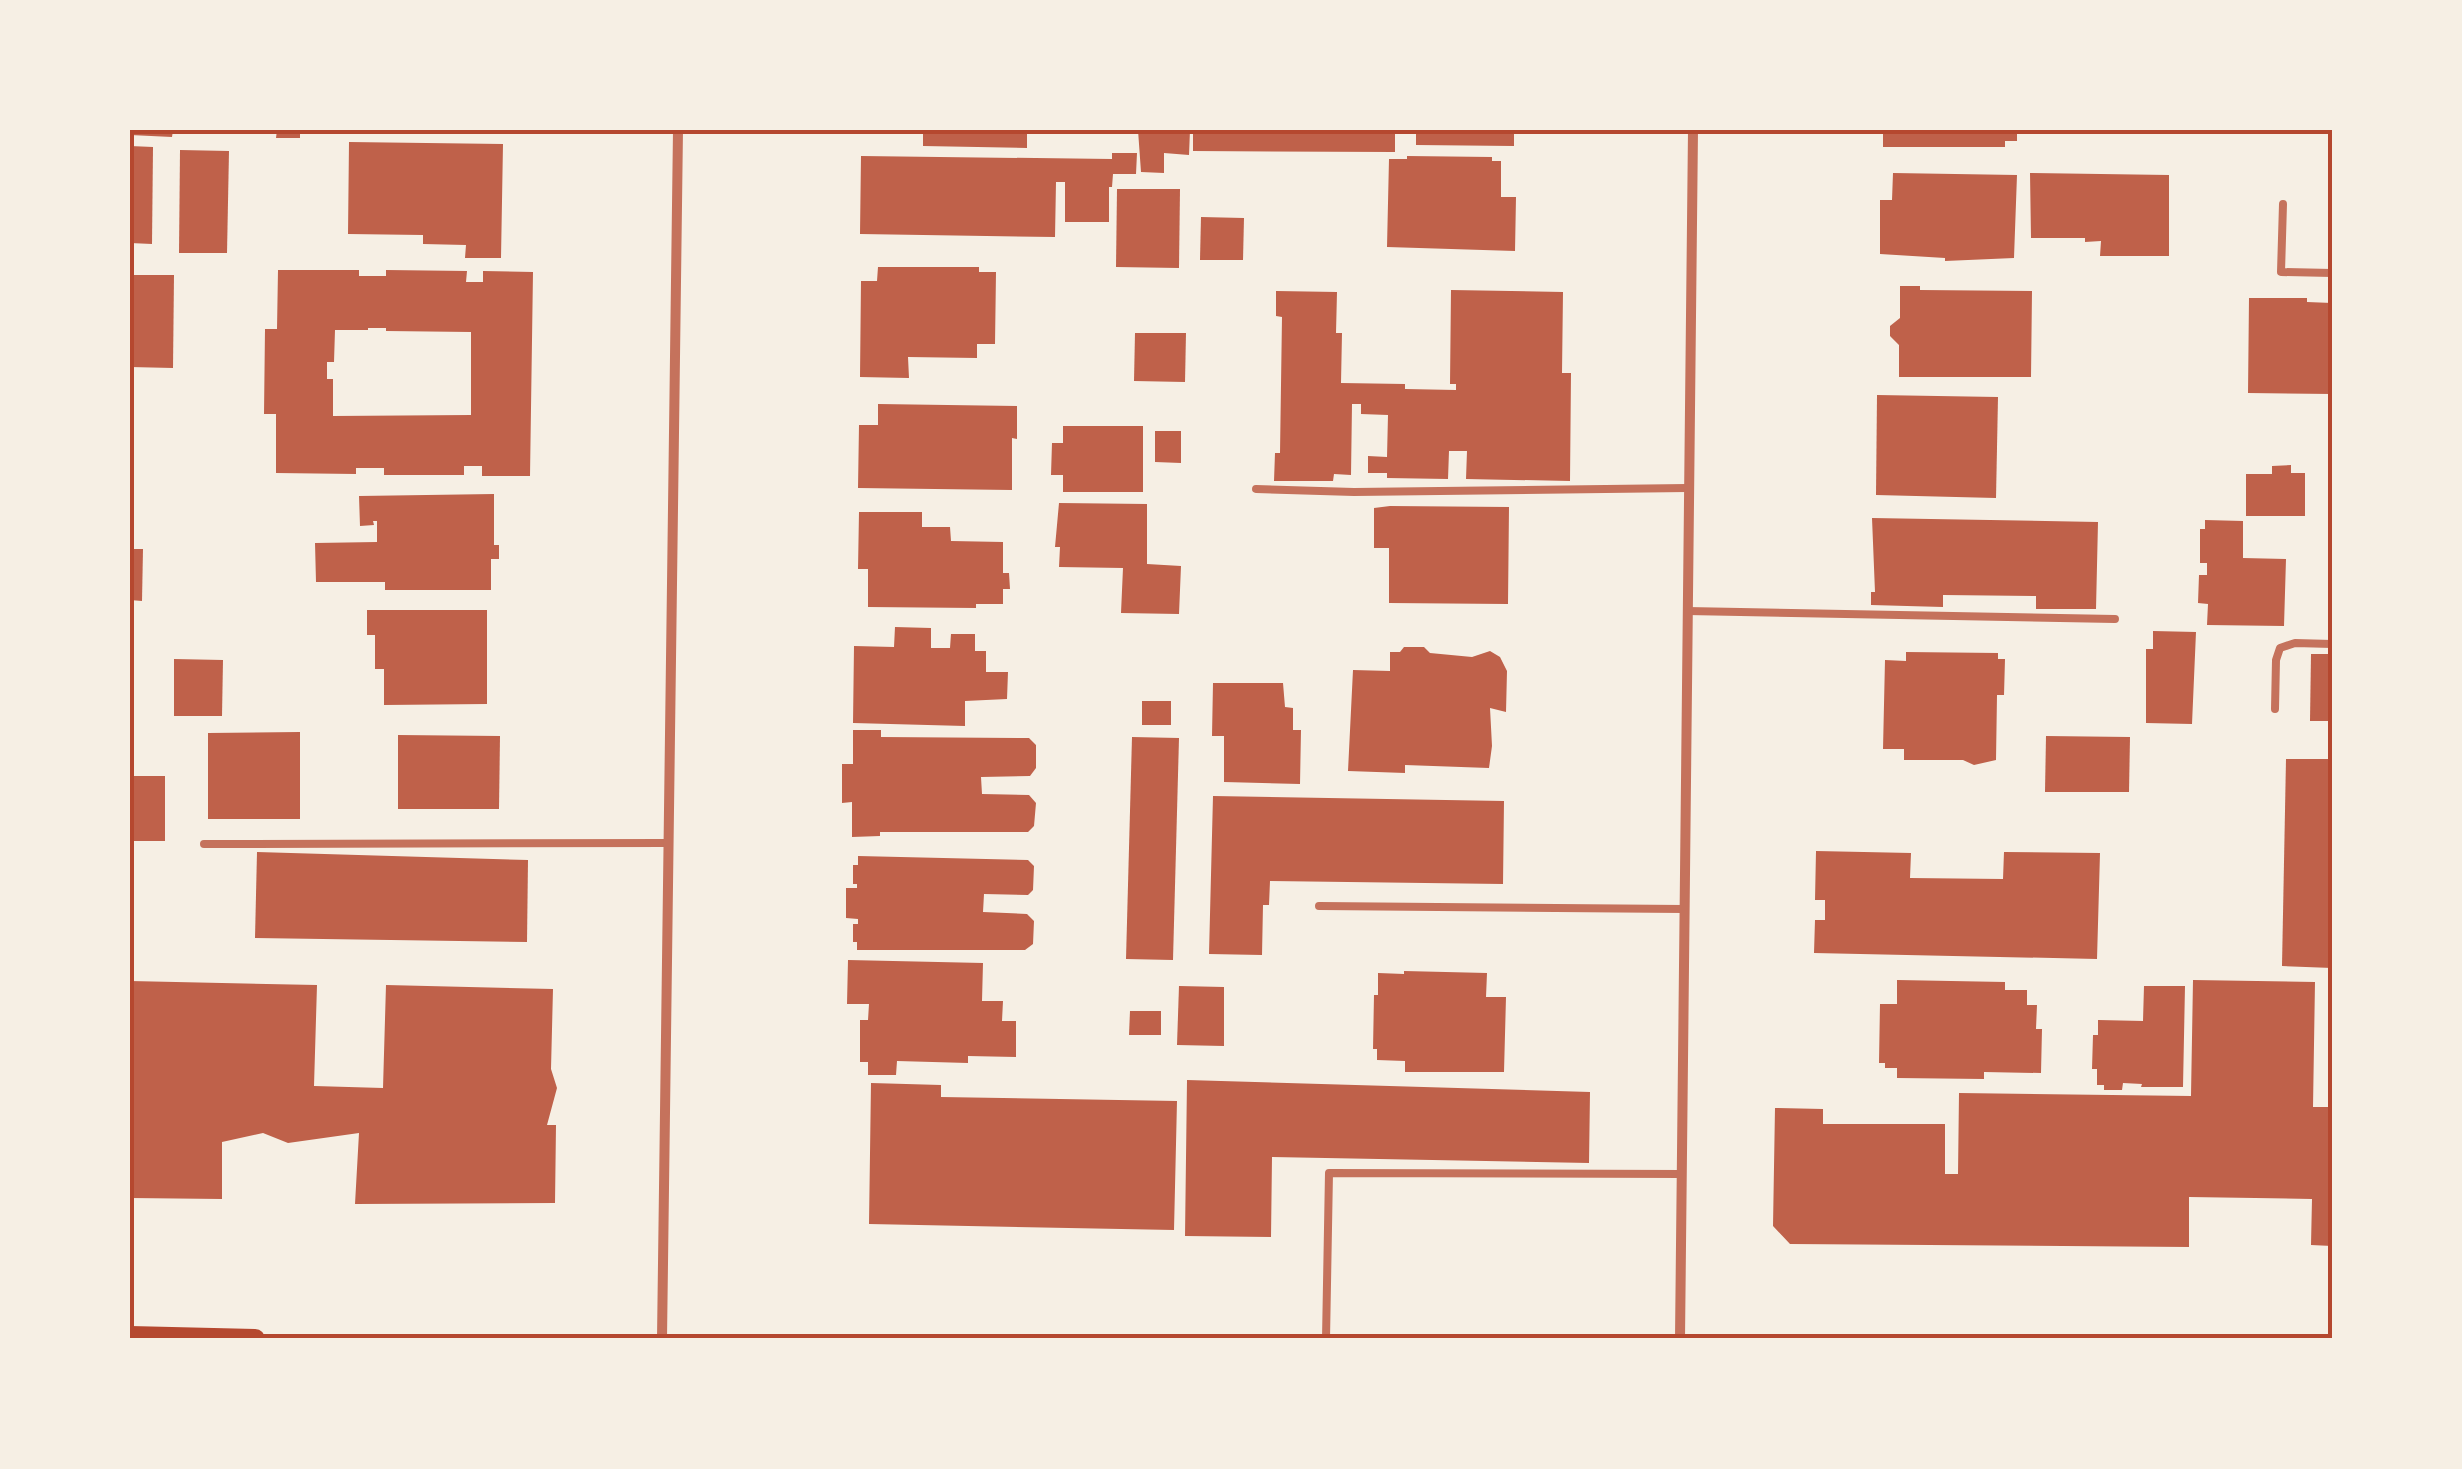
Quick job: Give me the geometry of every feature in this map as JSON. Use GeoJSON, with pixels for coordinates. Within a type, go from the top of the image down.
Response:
{"type":"FeatureCollection","features":[{"type":"Feature","properties":{"kind":"main road"},"geometry":{"type":"LineString","coordinates":[[130,1336],[255,1339]]}},
{"type":"Feature","properties":{"kind":"street"},"geometry":{"type":"LineString","coordinates":[[662,1339],[678,130]]}},
{"type":"Feature","properties":{"kind":"street"},"geometry":{"type":"LineString","coordinates":[[1680,1339],[1693,130]]}},
{"type":"Feature","properties":{"kind":"lane"},"geometry":{"type":"LineString","coordinates":[[2283,204],[2281,272],[2332,273]]}},
{"type":"Feature","properties":{"kind":"lane"},"geometry":{"type":"LineString","coordinates":[[1256,489],[1354,492],[1688,488]]}},
{"type":"Feature","properties":{"kind":"lane"},"geometry":{"type":"LineString","coordinates":[[1687,610],[2114,619]]}},
{"type":"Feature","properties":{"kind":"lane"},"geometry":{"type":"LineString","coordinates":[[2275,709],[2276,660],[2280,648],[2295,643],[2332,644]]}},
{"type":"Feature","properties":{"kind":"lane"},"geometry":{"type":"LineString","coordinates":[[204,844],[668,843]]}},
{"type":"Feature","properties":{"kind":"lane"},"geometry":{"type":"LineString","coordinates":[[1319,906],[1684,909]]}},
{"type":"Feature","properties":{"kind":"lane"},"geometry":{"type":"LineString","coordinates":[[1326,1339],[1329,1173],[1682,1174]]}},
{"type":"Feature","properties":{"kind":"building"},"geometry":{"type":"Polygon","coordinates":[[[130,130],[173,130],[172,137],[130,135],[130,130]]]}},
{"type":"Feature","properties":{"kind":"building"},"geometry":{"type":"Polygon","coordinates":[[[277,130],[300,130],[300,138],[276,138],[277,130]]]}},
{"type":"Feature","properties":{"kind":"building"},"geometry":{"type":"Polygon","coordinates":[[[923,130],[1027,130],[1027,148],[923,146],[923,130]]]}},
{"type":"Feature","properties":{"kind":"building"},"geometry":{"type":"Polygon","coordinates":[[[1138,130],[1190,130],[1189,155],[1164,153],[1164,173],[1141,172],[1138,130]]]}},
{"type":"Feature","properties":{"kind":"building"},"geometry":{"type":"Polygon","coordinates":[[[1193,130],[1395,130],[1395,152],[1193,151],[1193,130]]]}},
{"type":"Feature","properties":{"kind":"building"},"geometry":{"type":"Polygon","coordinates":[[[1416,130],[1514,130],[1514,146],[1416,145],[1416,130]]]}},
{"type":"Feature","properties":{"kind":"building"},"geometry":{"type":"Polygon","coordinates":[[[1883,130],[2017,130],[2017,141],[2005,141],[2005,147],[1883,147],[1883,130]]]}},
{"type":"Feature","properties":{"kind":"building"},"geometry":{"type":"Polygon","coordinates":[[[349,142],[503,144],[501,258],[465,258],[466,245],[423,244],[423,235],[348,234],[349,142]]]}},
{"type":"Feature","properties":{"kind":"building"},"geometry":{"type":"Polygon","coordinates":[[[130,146],[153,147],[152,244],[130,243],[130,146]]]}},
{"type":"Feature","properties":{"kind":"building"},"geometry":{"type":"Polygon","coordinates":[[[180,150],[229,151],[227,253],[179,253],[180,150]]]}},
{"type":"Feature","properties":{"kind":"building"},"geometry":{"type":"Polygon","coordinates":[[[1112,153],[1137,153],[1136,174],[1113,174],[1109,222],[1065,222],[1065,182],[1056,182],[1055,237],[860,234],[861,156],[1112,159],[1112,153]]]}},
{"type":"Feature","properties":{"kind":"building"},"geometry":{"type":"Polygon","coordinates":[[[1492,157],[1492,161],[1501,161],[1501,197],[1516,197],[1515,251],[1387,247],[1389,159],[1492,157]]]}},
{"type":"Feature","properties":{"kind":"building"},"geometry":{"type":"Polygon","coordinates":[[[1893,173],[2017,175],[2014,258],[1945,261],[1880,254],[1880,200],[1892,200],[1893,173]]]}},
{"type":"Feature","properties":{"kind":"building"},"geometry":{"type":"Polygon","coordinates":[[[2030,173],[2169,175],[2169,256],[2100,256],[2101,241],[2031,238],[2030,173]]]}},
{"type":"Feature","properties":{"kind":"building"},"geometry":{"type":"Polygon","coordinates":[[[1117,189],[1180,189],[1179,268],[1116,267],[1117,189]]]}},
{"type":"Feature","properties":{"kind":"building"},"geometry":{"type":"Polygon","coordinates":[[[1201,217],[1244,218],[1243,260],[1200,260],[1201,217]]]}},
{"type":"Feature","properties":{"kind":"building"},"geometry":{"type":"Polygon","coordinates":[[[878,267],[979,267],[979,272],[996,272],[995,344],[977,344],[977,358],[908,357],[909,378],[860,377],[861,281],[877,281],[878,267]]]}},
{"type":"Feature","properties":{"kind":"building"},"geometry":{"type":"Polygon","coordinates":[[[278,270],[359,270],[359,276],[386,276],[386,270],[467,271],[466,282],[483,282],[483,271],[533,272],[530,476],[482,476],[482,466],[464,466],[464,475],[384,475],[384,468],[356,468],[356,474],[276,473],[276,414],[264,414],[265,329],[277,329],[278,270]],[[335,330],[334,362],[327,362],[327,379],[333,379],[333,416],[471,415],[471,332],[335,330]]]}},
{"type":"Feature","properties":{"kind":"building"},"geometry":{"type":"Polygon","coordinates":[[[130,275],[174,275],[173,368],[130,367],[130,275]]]}},
{"type":"Feature","properties":{"kind":"building"},"geometry":{"type":"Polygon","coordinates":[[[1900,286],[1920,286],[1920,290],[2032,291],[2031,377],[1899,377],[1899,345],[1890,336],[1890,326],[1900,318],[1900,286]]]}},
{"type":"Feature","properties":{"kind":"building"},"geometry":{"type":"Polygon","coordinates":[[[1451,290],[1563,292],[1562,373],[1571,373],[1570,481],[1466,479],[1467,451],[1449,451],[1448,479],[1387,478],[1387,473],[1368,473],[1368,456],[1387,457],[1388,415],[1361,414],[1361,404],[1352,404],[1351,475],[1334,474],[1333,481],[1274,481],[1275,453],[1280,453],[1282,317],[1276,316],[1276,291],[1337,292],[1336,333],[1342,333],[1341,383],[1456,390],[1456,384],[1450,384],[1451,290]]]}},
{"type":"Feature","properties":{"kind":"building"},"geometry":{"type":"Polygon","coordinates":[[[2249,298],[2307,298],[2307,302],[2332,303],[2332,394],[2248,393],[2249,298]]]}},
{"type":"Feature","properties":{"kind":"building"},"geometry":{"type":"Polygon","coordinates":[[[1135,333],[1186,333],[1185,382],[1134,381],[1135,333]]]}},
{"type":"Feature","properties":{"kind":"building"},"geometry":{"type":"Polygon","coordinates":[[[1877,395],[1998,397],[1996,498],[1876,495],[1877,395]]]}},
{"type":"Feature","properties":{"kind":"building"},"geometry":{"type":"Polygon","coordinates":[[[878,404],[1017,406],[1017,439],[1012,438],[1012,490],[858,488],[859,425],[878,425],[878,404]]]}},
{"type":"Feature","properties":{"kind":"building"},"geometry":{"type":"Polygon","coordinates":[[[1063,426],[1143,426],[1143,492],[1063,492],[1063,475],[1051,475],[1052,443],[1063,443],[1063,426]]]}},
{"type":"Feature","properties":{"kind":"building"},"geometry":{"type":"Polygon","coordinates":[[[1155,431],[1181,431],[1181,463],[1155,462],[1155,431]]]}},
{"type":"Feature","properties":{"kind":"building"},"geometry":{"type":"Polygon","coordinates":[[[2291,465],[2291,473],[2305,473],[2305,516],[2246,516],[2246,474],[2272,474],[2272,466],[2291,465]]]}},
{"type":"Feature","properties":{"kind":"building"},"geometry":{"type":"Polygon","coordinates":[[[494,494],[494,545],[499,545],[499,559],[491,559],[491,590],[385,590],[385,582],[316,582],[315,543],[377,542],[377,521],[360,526],[359,496],[494,494]]]}},
{"type":"Feature","properties":{"kind":"building"},"geometry":{"type":"Polygon","coordinates":[[[1059,503],[1147,504],[1147,564],[1181,566],[1179,614],[1121,613],[1123,568],[1059,567],[1060,547],[1055,547],[1059,503]]]}},
{"type":"Feature","properties":{"kind":"building"},"geometry":{"type":"Polygon","coordinates":[[[1509,507],[1508,604],[1389,603],[1389,548],[1374,548],[1374,508],[1509,507]]]}},
{"type":"Feature","properties":{"kind":"building"},"geometry":{"type":"Polygon","coordinates":[[[859,512],[922,512],[922,527],[950,527],[951,541],[1003,542],[1003,573],[1009,573],[1010,589],[1003,589],[1003,604],[976,604],[976,608],[868,607],[868,569],[858,569],[859,512]]]}},
{"type":"Feature","properties":{"kind":"building"},"geometry":{"type":"Polygon","coordinates":[[[1872,518],[2098,522],[2096,609],[2036,609],[2036,596],[1943,595],[1943,607],[1871,605],[1871,592],[1875,592],[1872,518]]]}},
{"type":"Feature","properties":{"kind":"building"},"geometry":{"type":"Polygon","coordinates":[[[2205,520],[2243,521],[2243,558],[2286,559],[2284,626],[2207,625],[2208,604],[2198,603],[2199,575],[2207,575],[2207,563],[2200,563],[2200,529],[2205,529],[2205,520]]]}},
{"type":"Feature","properties":{"kind":"building"},"geometry":{"type":"Polygon","coordinates":[[[130,549],[143,549],[142,601],[130,600],[130,549]]]}},
{"type":"Feature","properties":{"kind":"building"},"geometry":{"type":"Polygon","coordinates":[[[367,610],[487,610],[487,704],[384,705],[384,669],[375,669],[375,635],[367,635],[367,610]]]}},
{"type":"Feature","properties":{"kind":"building"},"geometry":{"type":"Polygon","coordinates":[[[895,627],[931,628],[931,648],[950,648],[951,634],[975,634],[975,651],[986,651],[986,672],[1008,672],[1007,699],[965,701],[965,726],[853,723],[854,646],[894,647],[895,627]]]}},
{"type":"Feature","properties":{"kind":"building"},"geometry":{"type":"Polygon","coordinates":[[[2153,631],[2196,632],[2192,724],[2146,723],[2146,649],[2153,649],[2153,631]]]}},
{"type":"Feature","properties":{"kind":"building"},"geometry":{"type":"Polygon","coordinates":[[[1404,647],[1472,657],[1490,651],[1500,657],[1507,671],[1506,712],[1490,708],[1489,768],[1405,765],[1405,773],[1348,771],[1353,670],[1390,671],[1390,652],[1400,652],[1404,647]]]}},
{"type":"Feature","properties":{"kind":"building"},"geometry":{"type":"Polygon","coordinates":[[[1906,652],[1998,653],[1998,659],[2005,659],[2004,695],[1997,695],[1996,760],[1974,765],[1963,760],[1904,760],[1904,749],[1883,749],[1885,660],[1906,661],[1906,652]]]}},
{"type":"Feature","properties":{"kind":"building"},"geometry":{"type":"Polygon","coordinates":[[[2311,654],[2332,654],[2332,721],[2310,721],[2311,654]]]}},
{"type":"Feature","properties":{"kind":"building"},"geometry":{"type":"Polygon","coordinates":[[[174,659],[223,660],[222,716],[174,716],[174,659]]]}},
{"type":"Feature","properties":{"kind":"building"},"geometry":{"type":"Polygon","coordinates":[[[1213,683],[1283,683],[1285,707],[1293,708],[1293,730],[1301,730],[1300,784],[1224,782],[1224,736],[1212,736],[1213,683]]]}},
{"type":"Feature","properties":{"kind":"building"},"geometry":{"type":"Polygon","coordinates":[[[1142,701],[1171,701],[1171,725],[1142,725],[1142,701]]]}},
{"type":"Feature","properties":{"kind":"building"},"geometry":{"type":"Polygon","coordinates":[[[853,730],[881,730],[881,737],[1029,738],[1036,745],[1036,768],[1030,776],[981,777],[982,794],[1029,795],[1036,803],[1034,826],[1028,832],[880,832],[880,836],[852,837],[852,802],[842,803],[842,764],[853,764],[853,730]]]}},
{"type":"Feature","properties":{"kind":"building"},"geometry":{"type":"Polygon","coordinates":[[[300,732],[300,819],[208,819],[208,733],[300,732]]]}},
{"type":"Feature","properties":{"kind":"building"},"geometry":{"type":"Polygon","coordinates":[[[398,735],[500,736],[499,809],[398,809],[398,735]]]}},
{"type":"Feature","properties":{"kind":"building"},"geometry":{"type":"Polygon","coordinates":[[[2046,736],[2130,737],[2129,792],[2045,792],[2046,736]]]}},
{"type":"Feature","properties":{"kind":"building"},"geometry":{"type":"Polygon","coordinates":[[[1132,737],[1179,738],[1173,960],[1126,959],[1132,737]]]}},
{"type":"Feature","properties":{"kind":"building"},"geometry":{"type":"Polygon","coordinates":[[[2286,759],[2332,759],[2332,968],[2282,966],[2286,759]]]}},
{"type":"Feature","properties":{"kind":"building"},"geometry":{"type":"Polygon","coordinates":[[[130,776],[165,776],[165,841],[130,841],[130,776]]]}},
{"type":"Feature","properties":{"kind":"building"},"geometry":{"type":"Polygon","coordinates":[[[1213,796],[1504,801],[1503,884],[1270,881],[1269,905],[1263,905],[1262,955],[1209,954],[1213,796]]]}},
{"type":"Feature","properties":{"kind":"building"},"geometry":{"type":"Polygon","coordinates":[[[1816,851],[1911,853],[1910,878],[2003,879],[2004,852],[2100,853],[2097,959],[1814,953],[1815,920],[1825,920],[1825,900],[1815,900],[1816,851]]]}},
{"type":"Feature","properties":{"kind":"building"},"geometry":{"type":"Polygon","coordinates":[[[257,852],[528,860],[527,942],[255,938],[257,852]]]}},
{"type":"Feature","properties":{"kind":"building"},"geometry":{"type":"Polygon","coordinates":[[[858,856],[1028,860],[1034,866],[1033,890],[1028,895],[984,894],[983,912],[1027,914],[1034,921],[1033,944],[1025,950],[857,950],[853,924],[858,924],[858,919],[846,918],[846,888],[857,888],[853,884],[853,865],[858,865],[858,856]]]}},
{"type":"Feature","properties":{"kind":"building"},"geometry":{"type":"Polygon","coordinates":[[[848,960],[983,963],[982,1001],[1003,1001],[1002,1021],[1016,1021],[1016,1057],[968,1056],[968,1063],[897,1061],[896,1075],[868,1075],[868,1062],[860,1062],[860,1020],[868,1020],[869,1004],[847,1004],[848,960]]]}},
{"type":"Feature","properties":{"kind":"building"},"geometry":{"type":"Polygon","coordinates":[[[1378,973],[1487,973],[1486,997],[1506,997],[1504,1072],[1405,1072],[1405,1061],[1377,1060],[1377,1049],[1373,1049],[1378,973]]]}},
{"type":"Feature","properties":{"kind":"building"},"geometry":{"type":"Polygon","coordinates":[[[1897,980],[2005,982],[2005,990],[2027,990],[2027,1005],[2037,1005],[2036,1029],[2042,1029],[2041,1073],[1984,1072],[1984,1079],[1897,1078],[1897,1068],[1885,1068],[1885,1063],[1879,1063],[1880,1004],[1897,1004],[1897,980]]]}},
{"type":"Feature","properties":{"kind":"building"},"geometry":{"type":"Polygon","coordinates":[[[2193,980],[2315,982],[2313,1107],[2332,1107],[2332,1246],[2311,1245],[2312,1199],[2189,1197],[2189,1247],[1790,1244],[1773,1226],[1775,1108],[1823,1109],[1823,1124],[1945,1124],[1945,1174],[1958,1174],[1959,1093],[2191,1096],[2193,980]]]}},
{"type":"Feature","properties":{"kind":"building"},"geometry":{"type":"Polygon","coordinates":[[[130,981],[317,985],[314,1086],[383,1088],[386,985],[553,989],[551,1069],[557,1088],[547,1125],[556,1125],[555,1203],[355,1204],[359,1133],[288,1143],[263,1133],[222,1142],[222,1199],[130,1198],[130,981]]]}},
{"type":"Feature","properties":{"kind":"building"},"geometry":{"type":"Polygon","coordinates":[[[1179,986],[1224,987],[1224,1046],[1177,1045],[1179,986]]]}},
{"type":"Feature","properties":{"kind":"building"},"geometry":{"type":"Polygon","coordinates":[[[2144,986],[2185,986],[2183,1087],[2123,1083],[2122,1090],[2104,1090],[2104,1085],[2097,1085],[2097,1069],[2092,1069],[2093,1035],[2098,1035],[2098,1020],[2143,1021],[2144,986]]]}},
{"type":"Feature","properties":{"kind":"building"},"geometry":{"type":"Polygon","coordinates":[[[1130,1011],[1161,1011],[1161,1035],[1129,1035],[1130,1011]]]}},
{"type":"Feature","properties":{"kind":"building"},"geometry":{"type":"Polygon","coordinates":[[[1187,1080],[1590,1092],[1589,1163],[1272,1157],[1271,1237],[1185,1236],[1187,1080]]]}},
{"type":"Feature","properties":{"kind":"building"},"geometry":{"type":"Polygon","coordinates":[[[871,1083],[941,1085],[941,1097],[1177,1101],[1174,1230],[869,1224],[871,1083]]]}}]}
